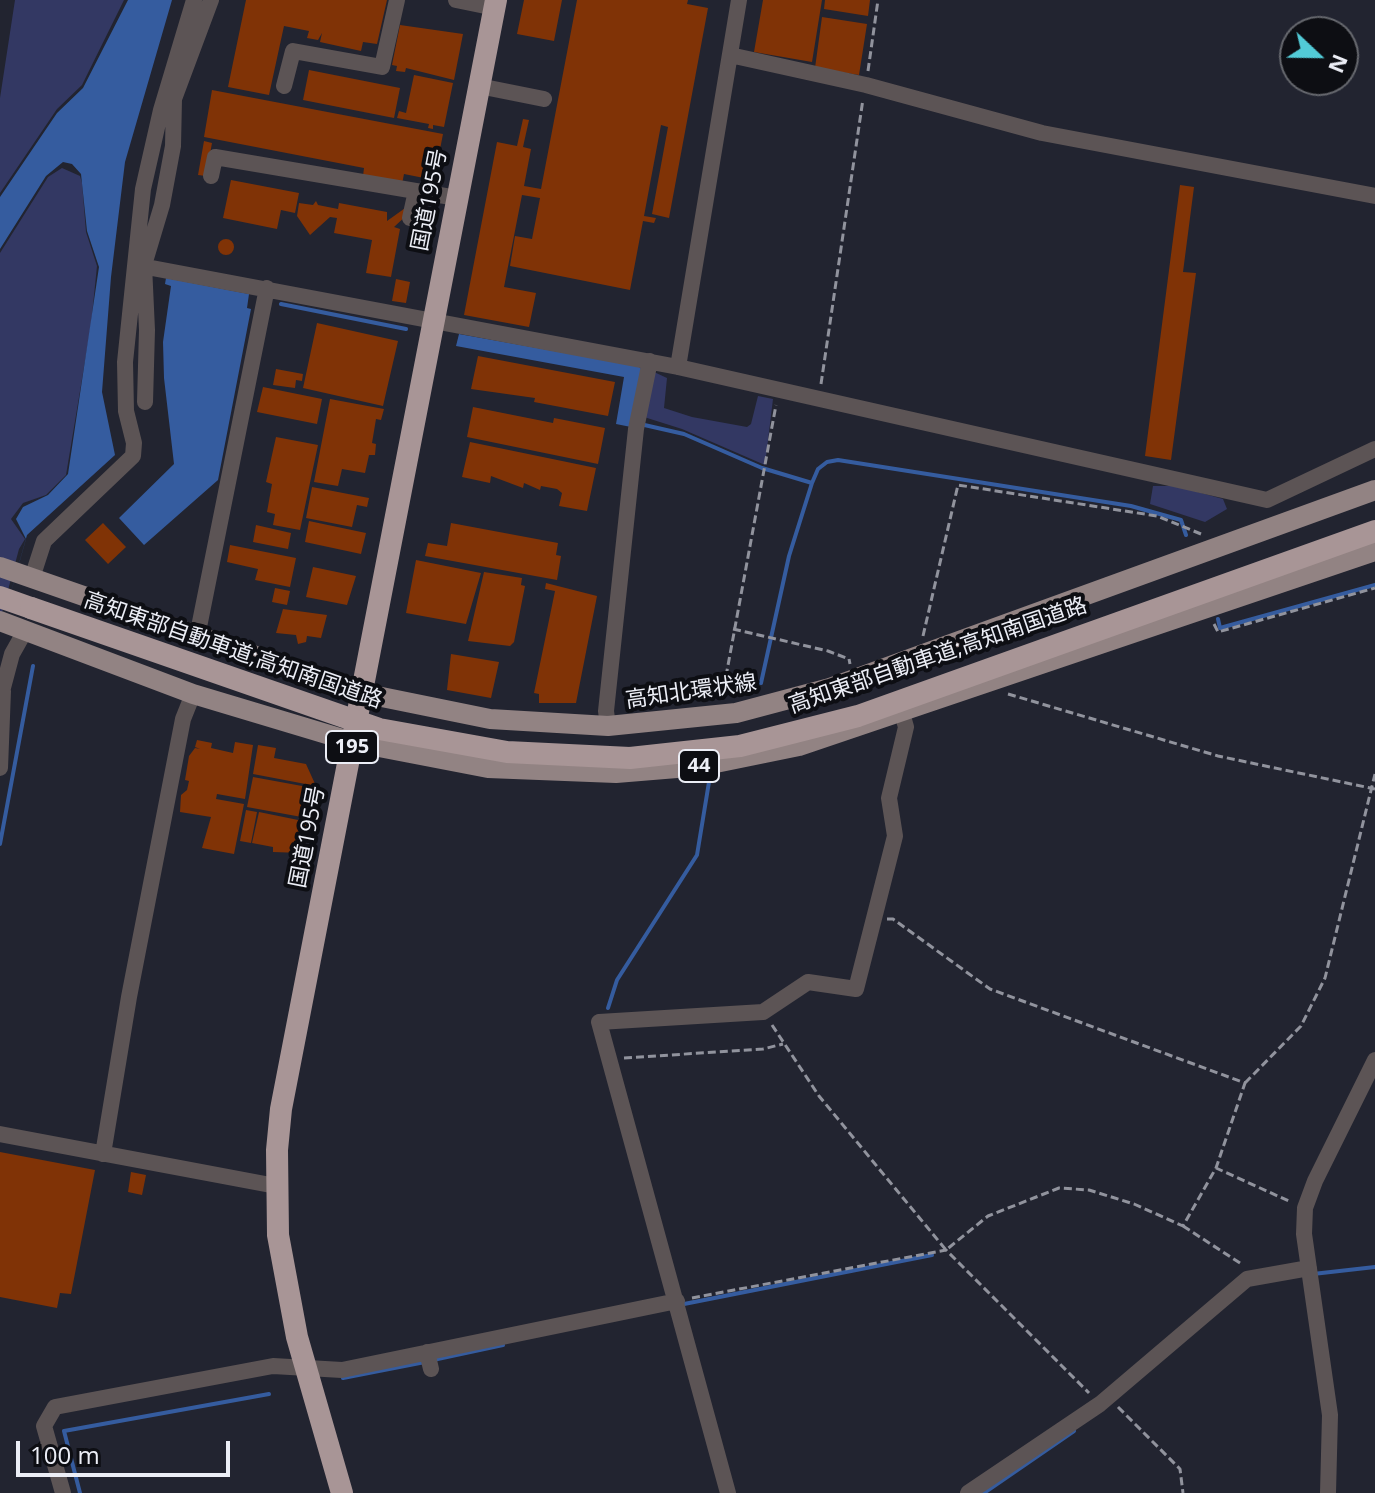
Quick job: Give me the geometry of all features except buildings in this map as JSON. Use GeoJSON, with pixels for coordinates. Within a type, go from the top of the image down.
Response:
{"type":"FeatureCollection","features":[{"type":"Feature","properties":{"kind":"highway","name":"国道195号"},"geometry":{"type":"LineString","coordinates":[[342,1493],[305,1366],[278,1235],[276,1186],[281,1109],[496,4]]}},
{"type":"Feature","properties":{"kind":"highway","name":"高知東部自動車道;高知南国道路"},"geometry":{"type":"LineString","coordinates":[[7,600],[379,729],[507,752],[630,758],[740,746],[858,716],[1375,531]]}},
{"type":"Feature","properties":{"kind":"main road","name":"高知北環状線"},"geometry":{"type":"LineString","coordinates":[[24,575],[362,693],[490,719],[608,726],[736,713],[853,680],[1375,490]]}},
{"type":"Feature","properties":{"kind":"main road","name":"44"},"geometry":{"type":"LineString","coordinates":[[12,626],[193,694],[353,742],[488,768],[616,773],[748,758],[902,713],[1375,551]]}},
{"type":"Feature","properties":{"kind":"street"},"geometry":{"type":"LineString","coordinates":[[24,575],[44,541],[133,456],[134,443],[124,391],[140,265],[162,205],[173,146],[174,83],[194,0]]}},
{"type":"Feature","properties":{"kind":"street"},"geometry":{"type":"LineString","coordinates":[[174,83],[200,37],[211,0]]}},
{"type":"Feature","properties":{"kind":"street"},"geometry":{"type":"LineString","coordinates":[[284,86],[293,51],[382,67],[397,0]]}},
{"type":"Feature","properties":{"kind":"street"},"geometry":{"type":"LineString","coordinates":[[456,0],[496,4]]}},
{"type":"Feature","properties":{"kind":"street"},"geometry":{"type":"LineString","coordinates":[[678,367],[739,0]]}},
{"type":"Feature","properties":{"kind":"street"},"geometry":{"type":"LineString","coordinates":[[730,55],[866,85],[1042,133],[1375,196]]}},
{"type":"Feature","properties":{"kind":"street"},"geometry":{"type":"LineString","coordinates":[[479,86],[544,99]]}},
{"type":"Feature","properties":{"kind":"street"},"geometry":{"type":"LineString","coordinates":[[211,176],[215,157],[457,198]]}},
{"type":"Feature","properties":{"kind":"street"},"geometry":{"type":"LineString","coordinates":[[410,218],[416,191]]}},
{"type":"Feature","properties":{"kind":"street"},"geometry":{"type":"LineString","coordinates":[[140,265],[650,361],[1267,500],[1375,449]]}},
{"type":"Feature","properties":{"kind":"street"},"geometry":{"type":"LineString","coordinates":[[140,265],[147,330],[145,402]]}},
{"type":"Feature","properties":{"kind":"street"},"geometry":{"type":"LineString","coordinates":[[197,637],[267,288]]}},
{"type":"Feature","properties":{"kind":"street"},"geometry":{"type":"LineString","coordinates":[[608,726],[606,711],[637,423],[650,361]]}},
{"type":"Feature","properties":{"kind":"street"},"geometry":{"type":"LineString","coordinates":[[1267,500],[1269,510],[1281,524]]}},
{"type":"Feature","properties":{"kind":"street"},"geometry":{"type":"LineString","coordinates":[[0,768],[1,695],[12,654],[12,626]]}},
{"type":"Feature","properties":{"kind":"street"},"geometry":{"type":"LineString","coordinates":[[103,1154],[183,719],[193,694]]}},
{"type":"Feature","properties":{"kind":"street"},"geometry":{"type":"LineString","coordinates":[[728,1493],[612,1058],[599,1022],[766,1010],[808,982],[856,989],[895,836],[889,798],[906,727],[902,713]]}},
{"type":"Feature","properties":{"kind":"street"},"geometry":{"type":"LineString","coordinates":[[1328,1493],[1330,1415],[1310,1276],[1305,1208],[1315,1181],[1375,1060]]}},
{"type":"Feature","properties":{"kind":"street"},"geometry":{"type":"LineString","coordinates":[[0,1134],[276,1186]]}},
{"type":"Feature","properties":{"kind":"street"},"geometry":{"type":"LineString","coordinates":[[968,1493],[1108,1404],[1247,1279],[1310,1276]]}},
{"type":"Feature","properties":{"kind":"street"},"geometry":{"type":"LineString","coordinates":[[63,1493],[44,1426],[55,1407],[273,1366],[342,1370],[677,1301]]}},
{"type":"Feature","properties":{"kind":"street"},"geometry":{"type":"LineString","coordinates":[[427,1352],[431,1369]]}},
{"type":"Feature","properties":{"kind":"path"},"geometry":{"type":"LineString","coordinates":[[820,399],[878,0]]}},
{"type":"Feature","properties":{"kind":"path"},"geometry":{"type":"LineString","coordinates":[[675,694],[724,687],[733,629],[766,476],[778,389]]}},
{"type":"Feature","properties":{"kind":"path"},"geometry":{"type":"LineString","coordinates":[[923,639],[958,485],[1157,516],[1190,527],[1204,536]]}},
{"type":"Feature","properties":{"kind":"path"},"geometry":{"type":"LineString","coordinates":[[1212,618],[1218,632],[1375,588]]}},
{"type":"Feature","properties":{"kind":"path"},"geometry":{"type":"LineString","coordinates":[[733,629],[849,659],[853,680]]}},
{"type":"Feature","properties":{"kind":"path"},"geometry":{"type":"LineString","coordinates":[[1004,691],[1010,696],[1114,723],[1218,756],[1373,789]]}},
{"type":"Feature","properties":{"kind":"path"},"geometry":{"type":"LineString","coordinates":[[1183,1226],[1216,1168],[1245,1083],[1301,1026],[1313,1006],[1336,943],[1375,774]]}},
{"type":"Feature","properties":{"kind":"path"},"geometry":{"type":"LineString","coordinates":[[876,919],[893,919],[990,989],[1245,1083]]}},
{"type":"Feature","properties":{"kind":"path"},"geometry":{"type":"LineString","coordinates":[[766,1010],[784,1044],[819,1096],[946,1250],[1180,1469],[1183,1493]]}},
{"type":"Feature","properties":{"kind":"path"},"geometry":{"type":"LineString","coordinates":[[612,1058],[763,1049],[784,1044]]}},
{"type":"Feature","properties":{"kind":"path"},"geometry":{"type":"LineString","coordinates":[[1216,1168],[1305,1208]]}},
{"type":"Feature","properties":{"kind":"path"},"geometry":{"type":"LineString","coordinates":[[677,1301],[946,1250],[988,1216],[1059,1188],[1089,1190],[1183,1226],[1233,1257],[1246,1268],[1247,1279]]}},
{"type":"Feature","properties":{"kind":"shaded area"},"geometry":{"type":"Polygon","coordinates":[[[15,0],[124,0],[82,85],[57,109],[0,193],[0,98],[15,0]]]}},
{"type":"Feature","properties":{"kind":"shaded area"},"geometry":{"type":"Polygon","coordinates":[[[128,0],[172,0],[125,162],[111,277],[102,392],[115,455],[26,539],[16,519],[23,507],[48,495],[68,474],[99,267],[87,231],[81,174],[72,164],[63,162],[46,176],[0,249],[0,197],[57,113],[83,88],[128,0]]]}},
{"type":"Feature","properties":{"kind":"shaded area"},"geometry":{"type":"Polygon","coordinates":[[[62,168],[80,176],[82,183],[86,232],[97,266],[91,325],[66,475],[46,495],[23,503],[11,519],[25,539],[19,549],[0,620],[0,253],[48,177],[62,168]]]}},
{"type":"Feature","properties":{"kind":"shaded area"},"geometry":{"type":"Polygon","coordinates":[[[166,278],[249,294],[247,308],[251,309],[218,480],[144,545],[119,518],[174,464],[164,378],[163,342],[171,286],[165,284],[166,278]]]}},
{"type":"Feature","properties":{"kind":"shaded area"},"geometry":{"type":"Polygon","coordinates":[[[459,334],[638,366],[644,371],[631,427],[616,424],[624,377],[456,346],[459,334]]]}},
{"type":"Feature","properties":{"kind":"shaded area"},"geometry":{"type":"Polygon","coordinates":[[[654,372],[667,378],[664,408],[692,417],[747,427],[751,424],[758,396],[773,399],[765,465],[682,429],[644,417],[654,372]]]}},
{"type":"Feature","properties":{"kind":"shaded area"},"geometry":{"type":"Polygon","coordinates":[[[1153,486],[1176,486],[1223,499],[1227,509],[1205,522],[1150,504],[1153,486]]]}},
{"type":"Feature","properties":{"kind":"waterway"},"geometry":{"type":"LineString","coordinates":[[281,304],[406,329]]}},
{"type":"Feature","properties":{"kind":"waterway"},"geometry":{"type":"LineString","coordinates":[[640,424],[684,434],[762,468],[812,483],[818,469],[827,462],[838,460],[1131,506],[1181,520],[1186,535]]}},
{"type":"Feature","properties":{"kind":"waterway"},"geometry":{"type":"LineString","coordinates":[[761,683],[789,556],[812,483]]}},
{"type":"Feature","properties":{"kind":"waterway"},"geometry":{"type":"LineString","coordinates":[[1218,619],[1220,628],[1375,585]]}},
{"type":"Feature","properties":{"kind":"waterway"},"geometry":{"type":"LineString","coordinates":[[0,844],[33,666]]}},
{"type":"Feature","properties":{"kind":"waterway"},"geometry":{"type":"LineString","coordinates":[[608,1008],[617,980],[697,855],[709,782]]}},
{"type":"Feature","properties":{"kind":"waterway"},"geometry":{"type":"LineString","coordinates":[[679,1305],[932,1255]]}},
{"type":"Feature","properties":{"kind":"waterway"},"geometry":{"type":"LineString","coordinates":[[1313,1274],[1375,1267]]}},
{"type":"Feature","properties":{"kind":"waterway"},"geometry":{"type":"LineString","coordinates":[[433,1360],[503,1345]]}},
{"type":"Feature","properties":{"kind":"waterway"},"geometry":{"type":"LineString","coordinates":[[343,1378],[425,1362]]}},
{"type":"Feature","properties":{"kind":"waterway"},"geometry":{"type":"LineString","coordinates":[[80,1493],[64,1431],[269,1394]]}},
{"type":"Feature","properties":{"kind":"waterway"},"geometry":{"type":"LineString","coordinates":[[984,1493],[1074,1431]]}}]}
